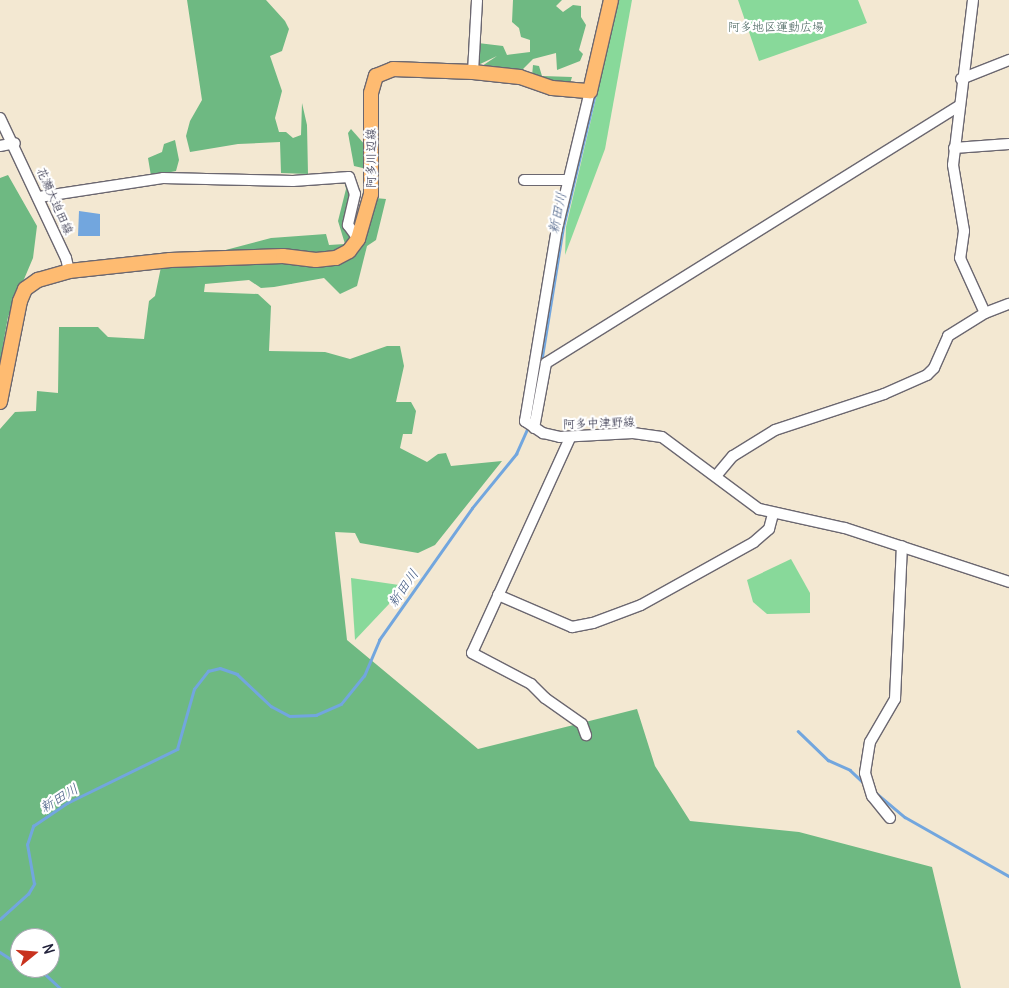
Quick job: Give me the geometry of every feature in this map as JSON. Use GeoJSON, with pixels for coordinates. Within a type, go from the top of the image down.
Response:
{"type":"FeatureCollection","features":[{"type":"Feature","properties":{"kind":"main road"},"geometry":{"type":"LineString","coordinates":[[590,91],[611,0]]}},
{"type":"Feature","properties":{"kind":"main road","name":"阿多川辺線"},"geometry":{"type":"LineString","coordinates":[[0,402],[20,301],[25,289],[38,280],[69,271],[170,260],[283,256],[328,260],[349,251],[358,238],[371,194],[371,93],[376,76],[393,69],[473,72],[520,77],[552,88],[590,91]]}},
{"type":"Feature","properties":{"kind":"street"},"geometry":{"type":"LineString","coordinates":[[473,72],[477,0]]}},
{"type":"Feature","properties":{"kind":"street"},"geometry":{"type":"LineString","coordinates":[[973,0],[961,79],[954,148],[955,186],[964,231],[960,258],[985,313]]}},
{"type":"Feature","properties":{"kind":"street"},"geometry":{"type":"LineString","coordinates":[[961,79],[1009,60]]}},
{"type":"Feature","properties":{"kind":"street"},"geometry":{"type":"LineString","coordinates":[[531,426],[524,415],[556,228],[590,91]]}},
{"type":"Feature","properties":{"kind":"street"},"geometry":{"type":"LineString","coordinates":[[531,426],[546,363],[959,106]]}},
{"type":"Feature","properties":{"kind":"street","name":"花瀬大迫田線"},"geometry":{"type":"LineString","coordinates":[[0,118],[15,143],[66,258],[69,271]]}},
{"type":"Feature","properties":{"kind":"street"},"geometry":{"type":"LineString","coordinates":[[0,146],[15,143]]}},
{"type":"Feature","properties":{"kind":"street"},"geometry":{"type":"LineString","coordinates":[[954,148],[1009,144]]}},
{"type":"Feature","properties":{"kind":"street"},"geometry":{"type":"LineString","coordinates":[[39,197],[178,178],[292,180],[349,178],[355,194],[348,225],[358,238]]}},
{"type":"Feature","properties":{"kind":"street"},"geometry":{"type":"LineString","coordinates":[[524,180],[568,180]]}},
{"type":"Feature","properties":{"kind":"street"},"geometry":{"type":"LineString","coordinates":[[716,476],[733,456],[775,430],[884,394],[927,375],[934,368],[948,336],[985,313],[1009,304]]}},
{"type":"Feature","properties":{"kind":"street","name":"阿多中津野線"},"geometry":{"type":"LineString","coordinates":[[531,426],[543,433],[570,438],[652,435],[674,444],[741,498],[773,514],[845,528],[1009,582]]}},
{"type":"Feature","properties":{"kind":"street"},"geometry":{"type":"LineString","coordinates":[[570,438],[472,653],[531,684],[544,698],[582,724],[586,735]]}},
{"type":"Feature","properties":{"kind":"street"},"geometry":{"type":"LineString","coordinates":[[498,595],[572,627],[594,623],[641,605],[701,574],[764,536],[773,514]]}},
{"type":"Feature","properties":{"kind":"street"},"geometry":{"type":"LineString","coordinates":[[890,818],[872,796],[865,773],[870,742],[895,699],[902,546]]}},
{"type":"Feature","properties":{"kind":"green space"},"geometry":{"type":"Polygon","coordinates":[[[187,0],[266,0],[285,21],[289,29],[282,51],[270,56],[282,91],[275,118],[279,132],[286,132],[293,138],[301,135],[302,103],[307,125],[308,174],[281,173],[280,142],[238,144],[190,152],[186,136],[190,121],[202,100],[187,0]]]}},
{"type":"Feature","properties":{"kind":"green space"},"geometry":{"type":"Polygon","coordinates":[[[513,0],[562,0],[556,6],[563,12],[573,5],[581,6],[581,17],[586,25],[579,50],[583,54],[580,61],[557,70],[556,53],[533,59],[520,72],[482,66],[497,56],[476,66],[478,43],[503,46],[507,55],[530,52],[530,40],[521,37],[519,28],[512,22],[513,0]]]}},
{"type":"Feature","properties":{"kind":"green space"},"geometry":{"type":"Polygon","coordinates":[[[619,0],[632,0],[605,149],[565,255],[566,227],[619,0]]]}},
{"type":"Feature","properties":{"kind":"green space","name":"阿多地区運動広場"},"geometry":{"type":"Polygon","coordinates":[[[738,0],[858,0],[867,23],[759,61],[738,0]]]}},
{"type":"Feature","properties":{"kind":"green space"},"geometry":{"type":"Polygon","coordinates":[[[533,65],[539,66],[542,76],[572,77],[569,87],[532,76],[533,65]]]}},
{"type":"Feature","properties":{"kind":"green space"},"geometry":{"type":"Polygon","coordinates":[[[351,129],[366,146],[367,169],[354,166],[348,133],[351,129]]]}},
{"type":"Feature","properties":{"kind":"green space"},"geometry":{"type":"Polygon","coordinates":[[[175,140],[179,160],[176,171],[151,176],[148,158],[162,152],[164,144],[175,140]]]}},
{"type":"Feature","properties":{"kind":"green space"},"geometry":{"type":"Polygon","coordinates":[[[8,175],[37,226],[33,258],[8,317],[0,362],[0,178],[8,175]]]}},
{"type":"Feature","properties":{"kind":"green space"},"geometry":{"type":"Polygon","coordinates":[[[334,181],[348,181],[350,185],[353,239],[375,198],[386,199],[376,240],[367,246],[357,286],[340,294],[324,278],[261,288],[249,280],[205,284],[204,292],[258,294],[271,306],[269,351],[325,352],[350,359],[387,346],[400,346],[404,366],[396,402],[411,402],[416,411],[412,434],[403,434],[400,448],[427,462],[438,454],[446,453],[451,466],[502,461],[435,545],[418,553],[360,543],[355,533],[335,532],[347,640],[478,749],[637,709],[655,766],[690,821],[799,832],[932,867],[961,988],[0,988],[0,429],[15,412],[36,411],[37,391],[58,393],[59,327],[98,327],[108,337],[144,339],[149,301],[155,296],[161,267],[271,238],[326,234],[329,245],[345,244],[338,221],[346,189],[345,184],[333,184],[334,181]]]}},
{"type":"Feature","properties":{"kind":"green space"},"geometry":{"type":"Polygon","coordinates":[[[791,559],[810,593],[810,613],[767,614],[753,602],[747,580],[791,559]]]}},
{"type":"Feature","properties":{"kind":"green space"},"geometry":{"type":"Polygon","coordinates":[[[351,578],[406,586],[355,640],[351,578]]]}},
{"type":"Feature","properties":{"kind":"water"},"geometry":{"type":"Polygon","coordinates":[[[79,211],[100,214],[100,236],[78,236],[79,211]]]}},
{"type":"Feature","properties":{"kind":"waterway","name":"新田川"},"geometry":{"type":"LineString","coordinates":[[541,363],[563,227],[595,94]]}},
{"type":"Feature","properties":{"kind":"waterway","name":"新田川"},"geometry":{"type":"LineString","coordinates":[[0,919],[28,894],[34,884],[27,845],[33,826],[67,803],[177,749],[194,689],[208,671],[220,668],[237,674],[271,706],[290,716],[316,715],[341,704],[364,676],[379,640],[472,508],[516,454],[528,427]]}},
{"type":"Feature","properties":{"kind":"waterway"},"geometry":{"type":"LineString","coordinates":[[798,731],[828,760],[850,770],[863,782]]}},
{"type":"Feature","properties":{"kind":"waterway"},"geometry":{"type":"LineString","coordinates":[[875,792],[905,817],[1009,876]]}},
{"type":"Feature","properties":{"kind":"waterway","name":"新田川"},"geometry":{"type":"LineString","coordinates":[[0,952],[10,958]]}},
{"type":"Feature","properties":{"kind":"waterway","name":"新田川"},"geometry":{"type":"LineString","coordinates":[[49,978],[60,988]]}}]}
